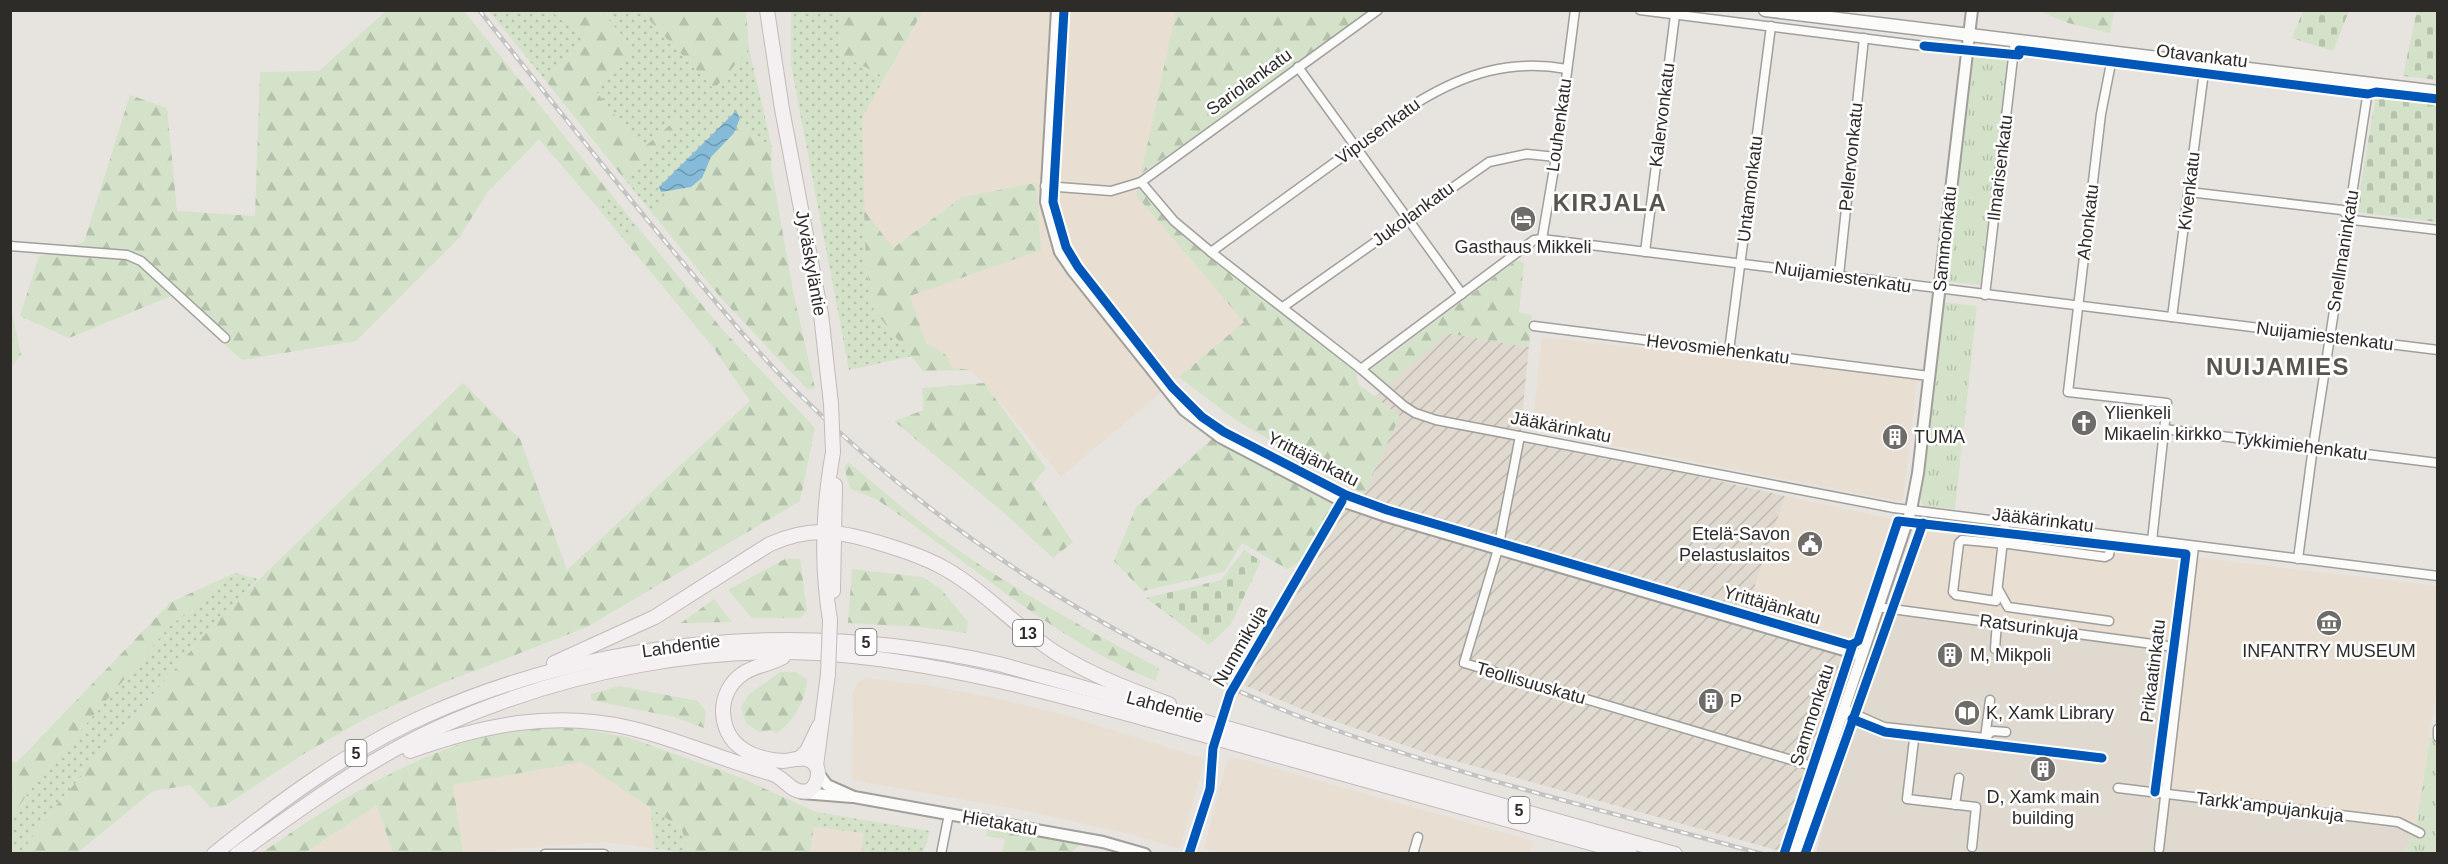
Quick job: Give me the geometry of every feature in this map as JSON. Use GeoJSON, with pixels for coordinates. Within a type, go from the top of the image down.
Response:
{"type":"FeatureCollection","features":[{"type":"Feature","properties":{"kind":"highway","name":"Jyväskyläntie"},"geometry":{"type":"LineString","coordinates":[[767,10],[776,76],[819,304],[831,404],[833,452],[828,480],[831,532],[828,674],[820,725],[817,769]]}},
{"type":"Feature","properties":{"kind":"highway","name":"Jyväskyläntie"},"geometry":{"type":"LineString","coordinates":[[775,10],[776,76]]}},
{"type":"Feature","properties":{"kind":"highway"},"geometry":{"type":"LineString","coordinates":[[501,686],[655,617],[770,544],[788,536],[811,531],[831,532]]}},
{"type":"Feature","properties":{"kind":"highway","name":"13"},"geometry":{"type":"LineString","coordinates":[[831,532],[927,559],[962,580],[1034,638],[1082,668],[1226,727]]}},
{"type":"Feature","properties":{"kind":"highway","name":"Lahdentie"},"geometry":{"type":"LineString","coordinates":[[214,854],[305,786],[362,749],[425,716],[501,686],[565,667],[684,644],[735,639],[864,642],[921,648],[999,664],[1675,854]]}},
{"type":"Feature","properties":{"kind":"highway"},"geometry":{"type":"LineString","coordinates":[[369,765],[480,728],[533,720],[570,719],[607,723],[653,735],[773,773],[796,790],[815,787],[817,769],[806,759],[759,758],[741,749],[729,734],[723,708],[728,690],[739,676],[790,652]]}},
{"type":"Feature","properties":{"kind":"highway","name":"Lahdentie"},"geometry":{"type":"LineString","coordinates":[[237,854],[312,799],[369,765],[435,729],[506,701],[559,684],[618,670],[681,659],[737,653],[790,652],[850,656],[927,666],[1053,694],[1630,854]]}},
{"type":"Feature","properties":{"kind":"highway","name":"Jyväskyläntie"},"geometry":{"type":"LineString","coordinates":[[796,760],[807,751],[820,725]]}},
{"type":"Feature","properties":{"kind":"highway"},"geometry":{"type":"LineString","coordinates":[[796,760],[786,770],[785,776],[796,790]]}},
{"type":"Feature","properties":{"kind":"main road","name":"Otavankatu"},"geometry":{"type":"LineString","coordinates":[[1765,10],[2205,64],[2368,89],[2438,92]]}},
{"type":"Feature","properties":{"kind":"street","name":"Yrittäjänkatu"},"geometry":{"type":"LineString","coordinates":[[1057,10],[1046,186],[1051,227],[1060,252],[1147,366],[1184,410],[1207,429],[1362,509],[1861,655]]}},
{"type":"Feature","properties":{"kind":"street","name":"Sariolankatu"},"geometry":{"type":"LineString","coordinates":[[1141,182],[1378,10]]}},
{"type":"Feature","properties":{"kind":"street","name":"Louhenkatu"},"geometry":{"type":"LineString","coordinates":[[1542,239],[1556,157],[1575,10]]}},
{"type":"Feature","properties":{"kind":"street"},"geometry":{"type":"LineString","coordinates":[[1640,10],[1924,46]]}},
{"type":"Feature","properties":{"kind":"street","name":"Sammonkatu"},"geometry":{"type":"LineString","coordinates":[[1795,854],[1911,510],[1918,472],[1972,10]]}},
{"type":"Feature","properties":{"kind":"street","name":"Kalervonkatu"},"geometry":{"type":"LineString","coordinates":[[1645,252],[1675,15]]}},
{"type":"Feature","properties":{"kind":"street","name":"Untamonkatu"},"geometry":{"type":"LineString","coordinates":[[1729,351],[1771,26]]}},
{"type":"Feature","properties":{"kind":"street","name":"Pellervonkatu"},"geometry":{"type":"LineString","coordinates":[[1839,275],[1864,38]]}},
{"type":"Feature","properties":{"kind":"street","name":"Ilmarisenkatu"},"geometry":{"type":"LineString","coordinates":[[1985,295],[2015,41]]}},
{"type":"Feature","properties":{"kind":"street","name":"Ahonkatu"},"geometry":{"type":"LineString","coordinates":[[2113,53],[2101,114],[2068,392],[2167,403],[2164,429]]}},
{"type":"Feature","properties":{"kind":"street","name":"Vipusenkatu"},"geometry":{"type":"LineString","coordinates":[[1211,252],[1418,102],[1469,75],[1518,64],[1567,69]]}},
{"type":"Feature","properties":{"kind":"street","name":"Kivenkatu"},"geometry":{"type":"LineString","coordinates":[[2172,317],[2205,64]]}},
{"type":"Feature","properties":{"kind":"street"},"geometry":{"type":"LineString","coordinates":[[1298,67],[1462,294]]}},
{"type":"Feature","properties":{"kind":"street","name":"Snellmaninkatu"},"geometry":{"type":"LineString","coordinates":[[2299,554],[2313,447],[2368,89]]}},
{"type":"Feature","properties":{"kind":"street","name":"Jukolankatu"},"geometry":{"type":"LineString","coordinates":[[1283,307],[1489,162],[1527,154],[1556,157]]}},
{"type":"Feature","properties":{"kind":"street"},"geometry":{"type":"LineString","coordinates":[[1046,186],[1111,191],[1141,182]]}},
{"type":"Feature","properties":{"kind":"street","name":"Jääkärinkatu"},"geometry":{"type":"LineString","coordinates":[[1141,182],[1174,221],[1415,413],[1520,436],[1911,510],[2006,524],[2194,546],[2299,554],[2438,576]]}},
{"type":"Feature","properties":{"kind":"street"},"geometry":{"type":"LineString","coordinates":[[2189,192],[2342,210],[2353,220],[2438,230]]}},
{"type":"Feature","properties":{"kind":"street"},"geometry":{"type":"LineString","coordinates":[[1361,369],[1534,240],[1542,239]]}},
{"type":"Feature","properties":{"kind":"street","name":"Nuijamiestenkatu"},"geometry":{"type":"LineString","coordinates":[[1542,239],[2438,350]]}},
{"type":"Feature","properties":{"kind":"street"},"geometry":{"type":"LineString","coordinates":[[10,246],[126,255],[141,261],[225,338]]}},
{"type":"Feature","properties":{"kind":"street","name":"Hevosmiehenkatu"},"geometry":{"type":"LineString","coordinates":[[1534,326],[1929,376]]}},
{"type":"Feature","properties":{"kind":"street"},"geometry":{"type":"LineString","coordinates":[[2152,541],[2164,429]]}},
{"type":"Feature","properties":{"kind":"street","name":"Tykkimiehenkatu"},"geometry":{"type":"LineString","coordinates":[[2164,429],[2438,463]]}},
{"type":"Feature","properties":{"kind":"street","name":"Teollisuuskatu"},"geometry":{"type":"LineString","coordinates":[[1520,436],[1497,549],[1464,663],[1822,769]]}},
{"type":"Feature","properties":{"kind":"street"},"geometry":{"type":"LineString","coordinates":[[2006,524],[2003,544],[1998,589],[1996,601],[1953,592],[1959,543],[1962,540],[2003,544],[2100,557],[2109,555],[2112,536]]}},
{"type":"Feature","properties":{"kind":"street","name":"Prikaatinkatu"},"geometry":{"type":"LineString","coordinates":[[2159,849],[2194,546]]}},
{"type":"Feature","properties":{"kind":"street"},"geometry":{"type":"LineString","coordinates":[[1998,589],[2008,607],[2109,621]]}},
{"type":"Feature","properties":{"kind":"street","name":"Ratsurinkuja"},"geometry":{"type":"LineString","coordinates":[[1877,607],[2182,648]]}},
{"type":"Feature","properties":{"kind":"street"},"geometry":{"type":"LineString","coordinates":[[1995,649],[1997,622]]}},
{"type":"Feature","properties":{"kind":"street"},"geometry":{"type":"LineString","coordinates":[[1985,738],[1990,700]]}},
{"type":"Feature","properties":{"kind":"street"},"geometry":{"type":"LineString","coordinates":[[1843,709],[1884,727],[1985,738]]}},
{"type":"Feature","properties":{"kind":"street"},"geometry":{"type":"LineString","coordinates":[[2438,729],[2438,737]]}},
{"type":"Feature","properties":{"kind":"street"},"geometry":{"type":"LineString","coordinates":[[1915,730],[1906,799],[1976,807],[1972,846]]}},
{"type":"Feature","properties":{"kind":"street"},"geometry":{"type":"LineString","coordinates":[[1985,738],[1992,731],[2002,732]]}},
{"type":"Feature","properties":{"kind":"street","name":"Hietakatu"},"geometry":{"type":"LineString","coordinates":[[817,769],[827,785],[854,796],[1103,842],[1145,854]]}},
{"type":"Feature","properties":{"kind":"street"},"geometry":{"type":"LineString","coordinates":[[1955,805],[1959,778]]}},
{"type":"Feature","properties":{"kind":"street","name":"Tarkk'ampujankuja"},"geometry":{"type":"LineString","coordinates":[[2118,788],[2398,822],[2420,833]]}},
{"type":"Feature","properties":{"kind":"street","name":"Hietakatu"},"geometry":{"type":"LineString","coordinates":[[796,790],[842,798],[854,796]]}},
{"type":"Feature","properties":{"kind":"street"},"geometry":{"type":"LineString","coordinates":[[941,854],[949,814]]}},
{"type":"Feature","properties":{"kind":"street"},"geometry":{"type":"LineString","coordinates":[[1413,854],[1418,837]]}},
{"type":"Feature","properties":{"kind":"street"},"geometry":{"type":"LineString","coordinates":[[545,854],[604,854]]}},
{"type":"Feature","properties":{"kind":"shaded area"},"geometry":{"type":"Polygon","coordinates":[[[923,11],[1176,11],[1151,138],[1136,195],[1244,322],[1061,477],[984,383],[970,370],[952,368],[946,355],[926,343],[909,296],[1041,250],[1036,184],[962,197],[892,248],[864,210],[862,118],[923,11]]]}},
{"type":"Feature","properties":{"kind":"shaded area"},"geometry":{"type":"Polygon","coordinates":[[[1447,333],[1529,347],[1520,436],[1785,496],[1742,624],[1845,656],[1780,851],[1430,754],[1314,714],[1244,685],[1345,510],[1364,494],[1399,416],[1374,397],[1447,333]]]}},
{"type":"Feature","properties":{"kind":"shaded area"},"geometry":{"type":"Polygon","coordinates":[[[1542,337],[1917,378],[1903,502],[1532,430],[1542,337]]]}},
{"type":"Feature","properties":{"kind":"shaded area"},"geometry":{"type":"Polygon","coordinates":[[[1785,496],[1893,519],[1851,641],[1747,608],[1785,496]]]}},
{"type":"Feature","properties":{"kind":"shaded area"},"geometry":{"type":"Polygon","coordinates":[[[1924,525],[2437,586],[2437,685],[2415,834],[2401,853],[1816,854],[1838,768],[1878,653],[1899,607],[1924,525]]]}},
{"type":"Feature","properties":{"kind":"shaded area"},"geometry":{"type":"Polygon","coordinates":[[[1899,607],[2172,640],[2153,795],[2402,827],[2415,834],[2401,854],[1816,854],[1838,768],[1878,653],[1899,607]]]}},
{"type":"Feature","properties":{"kind":"shaded area"},"geometry":{"type":"Polygon","coordinates":[[[865,678],[925,685],[1000,699],[1065,715],[1205,759],[1180,849],[1134,835],[1022,810],[852,780],[853,695],[857,683],[865,678]]]}},
{"type":"Feature","properties":{"kind":"shaded area"},"geometry":{"type":"Polygon","coordinates":[[[1238,758],[1533,841],[1529,854],[1223,854],[1204,848],[1227,760],[1238,758]]]}},
{"type":"Feature","properties":{"kind":"shaded area"},"geometry":{"type":"Polygon","coordinates":[[[582,762],[650,805],[655,849],[604,842],[463,853],[453,785],[582,762]]]}},
{"type":"Feature","properties":{"kind":"shaded area"},"geometry":{"type":"Polygon","coordinates":[[[377,805],[393,853],[305,854],[377,805]]]}},
{"type":"Feature","properties":{"kind":"shaded area"},"geometry":{"type":"Polygon","coordinates":[[[814,827],[864,833],[861,853],[810,854],[814,827]]]}},
{"type":"Feature","properties":{"kind":"green space"},"geometry":{"type":"Polygon","coordinates":[[[841,10],[923,11],[885,77],[839,54],[841,10]]]}},
{"type":"Feature","properties":{"kind":"green space"},"geometry":{"type":"Polygon","coordinates":[[[2417,10],[2437,11],[2437,80],[2403,76],[2417,10]]]}},
{"type":"Feature","properties":{"kind":"green space"},"geometry":{"type":"Polygon","coordinates":[[[386,11],[464,11],[610,193],[598,208],[539,139],[487,193],[459,238],[356,341],[242,360],[171,296],[69,338],[20,316],[39,256],[84,242],[130,95],[167,108],[177,211],[255,216],[260,72],[319,71],[386,11]]]}},
{"type":"Feature","properties":{"kind":"green space"},"geometry":{"type":"Polygon","coordinates":[[[489,11],[551,11],[585,40],[545,80],[489,11]]]}},
{"type":"Feature","properties":{"kind":"green space"},"geometry":{"type":"Polygon","coordinates":[[[551,11],[607,11],[604,15],[635,50],[594,89],[642,149],[678,118],[681,125],[634,172],[622,176],[545,80],[585,40],[551,11]]]}},
{"type":"Feature","properties":{"kind":"green space"},"geometry":{"type":"Polygon","coordinates":[[[607,11],[641,11],[714,89],[749,49],[772,147],[737,125],[653,214],[622,176],[634,172],[681,125],[678,118],[642,149],[594,89],[635,50],[603,14],[607,11]]]}},
{"type":"Feature","properties":{"kind":"green space"},"geometry":{"type":"Polygon","coordinates":[[[641,11],[746,11],[749,49],[714,89],[641,11]]]}},
{"type":"Feature","properties":{"kind":"green space"},"geometry":{"type":"Polygon","coordinates":[[[791,11],[841,11],[839,54],[885,77],[862,118],[866,265],[874,310],[912,356],[849,370],[791,65],[791,11]]]}},
{"type":"Feature","properties":{"kind":"green space"},"geometry":{"type":"Polygon","coordinates":[[[1176,11],[1374,11],[1141,174],[1176,11]]]}},
{"type":"Feature","properties":{"kind":"green space"},"geometry":{"type":"Polygon","coordinates":[[[2039,11],[2114,11],[2110,33],[2068,23],[2039,11]]]}},
{"type":"Feature","properties":{"kind":"green space"},"geometry":{"type":"Polygon","coordinates":[[[2303,11],[2349,11],[2333,51],[2292,38],[2303,11]]]}},
{"type":"Feature","properties":{"kind":"green space"},"geometry":{"type":"Polygon","coordinates":[[[1972,53],[2010,56],[1982,285],[1945,281],[1972,53]]]}},
{"type":"Feature","properties":{"kind":"green space"},"geometry":{"type":"Polygon","coordinates":[[[2376,96],[2437,103],[2437,222],[2356,212],[2376,96]]]}},
{"type":"Feature","properties":{"kind":"green space"},"geometry":{"type":"Polygon","coordinates":[[[738,125],[772,147],[771,167],[794,296],[815,388],[807,389],[721,298],[653,214],[738,125]]]}},
{"type":"Feature","properties":{"kind":"green space"},"geometry":{"type":"Polygon","coordinates":[[[1036,183],[1041,250],[910,296],[926,343],[946,355],[952,368],[970,370],[923,371],[874,310],[866,265],[864,210],[893,248],[962,197],[1036,183]]]}},
{"type":"Feature","properties":{"kind":"green space"},"geometry":{"type":"Polygon","coordinates":[[[1138,188],[1183,236],[1357,373],[1358,384],[1400,416],[1364,494],[1237,421],[1179,377],[1244,322],[1136,195],[1138,188]]]}},
{"type":"Feature","properties":{"kind":"green space"},"geometry":{"type":"Polygon","coordinates":[[[610,193],[639,229],[625,241],[598,208],[610,193]]]}},
{"type":"Feature","properties":{"kind":"green space"},"geometry":{"type":"Polygon","coordinates":[[[639,229],[722,329],[815,428],[800,501],[587,627],[443,683],[368,717],[302,755],[226,805],[211,808],[190,785],[153,791],[77,853],[21,853],[52,810],[222,615],[463,383],[520,439],[567,570],[750,401],[713,347],[625,241],[639,229]]]}},
{"type":"Feature","properties":{"kind":"green space"},"geometry":{"type":"Polygon","coordinates":[[[1517,260],[1524,263],[1519,312],[1532,315],[1529,347],[1447,333],[1387,386],[1370,370],[1517,260]]]}},
{"type":"Feature","properties":{"kind":"green space"},"geometry":{"type":"Polygon","coordinates":[[[1943,302],[1977,306],[1955,509],[1924,506],[1919,498],[1943,302]]]}},
{"type":"Feature","properties":{"kind":"green space"},"geometry":{"type":"Polygon","coordinates":[[[10,303],[21,355],[11,367],[10,367],[10,303]]]}},
{"type":"Feature","properties":{"kind":"green space"},"geometry":{"type":"Polygon","coordinates":[[[984,383],[1046,468],[1033,484],[1073,542],[1053,558],[1003,512],[894,421],[924,410],[922,388],[984,383]]]}},
{"type":"Feature","properties":{"kind":"green space"},"geometry":{"type":"Polygon","coordinates":[[[1212,439],[1333,504],[1301,561],[1287,569],[1242,543],[1224,572],[1143,591],[1114,561],[1136,507],[1212,439]]]}},
{"type":"Feature","properties":{"kind":"green space"},"geometry":{"type":"Polygon","coordinates":[[[848,462],[927,527],[977,563],[1021,591],[1159,668],[1156,681],[1081,644],[1011,598],[876,499],[851,489],[844,468],[848,462]]]}},
{"type":"Feature","properties":{"kind":"green space"},"geometry":{"type":"Polygon","coordinates":[[[1244,550],[1261,561],[1231,624],[1209,645],[1146,598],[1221,580],[1244,550]]]}},
{"type":"Feature","properties":{"kind":"green space"},"geometry":{"type":"Polygon","coordinates":[[[785,559],[800,559],[807,610],[800,618],[752,618],[728,590],[785,559]]]}},
{"type":"Feature","properties":{"kind":"green space"},"geometry":{"type":"Polygon","coordinates":[[[852,569],[922,577],[940,588],[968,622],[966,633],[919,627],[848,623],[852,569]]]}},
{"type":"Feature","properties":{"kind":"green space"},"geometry":{"type":"Polygon","coordinates":[[[235,573],[258,579],[192,649],[52,810],[21,853],[11,853],[10,817],[34,785],[169,627],[235,573]]]}},
{"type":"Feature","properties":{"kind":"green space"},"geometry":{"type":"Polygon","coordinates":[[[235,573],[169,627],[34,785],[11,817],[11,762],[17,762],[171,602],[235,573]]]}},
{"type":"Feature","properties":{"kind":"green space"},"geometry":{"type":"Polygon","coordinates":[[[714,599],[732,622],[681,623],[714,599]]]}},
{"type":"Feature","properties":{"kind":"green space"},"geometry":{"type":"Polygon","coordinates":[[[780,672],[795,672],[807,679],[804,694],[798,710],[782,729],[776,733],[771,730],[759,732],[746,723],[741,707],[748,695],[780,672]]]}},
{"type":"Feature","properties":{"kind":"green space"},"geometry":{"type":"Polygon","coordinates":[[[619,686],[698,701],[706,712],[704,728],[674,717],[591,700],[591,694],[619,686]]]}},
{"type":"Feature","properties":{"kind":"green space"},"geometry":{"type":"Polygon","coordinates":[[[571,727],[627,737],[739,777],[816,812],[810,853],[690,853],[681,828],[582,762],[453,785],[463,853],[393,853],[377,805],[305,853],[260,854],[345,798],[438,752],[510,730],[571,727]]]}},
{"type":"Feature","properties":{"kind":"green space"},"geometry":{"type":"Polygon","coordinates":[[[2430,737],[2437,742],[2437,853],[2401,854],[2415,834],[2430,737]]]}},
{"type":"Feature","properties":{"kind":"green space"},"geometry":{"type":"Polygon","coordinates":[[[650,805],[681,829],[690,853],[655,849],[650,805]]]}},
{"type":"Feature","properties":{"kind":"green space"},"geometry":{"type":"Polygon","coordinates":[[[816,812],[930,831],[923,853],[861,854],[864,833],[814,827],[816,812]]]}},
{"type":"Feature","properties":{"kind":"green space"},"geometry":{"type":"Polygon","coordinates":[[[988,826],[1082,843],[1071,853],[1002,853],[1005,839],[986,836],[988,826]]]}},
{"type":"Feature","properties":{"kind":"water"},"geometry":{"type":"Polygon","coordinates":[[[736,111],[740,118],[734,133],[711,157],[702,178],[691,187],[661,192],[659,187],[736,111]]]}},
{"type":"Feature","properties":{"kind":"railway"},"geometry":{"type":"LineString","coordinates":[[479,10],[658,233],[738,328],[794,389],[849,441],[906,489],[967,535],[1030,578],[1094,618],[1161,654],[1229,687],[1298,716],[1470,774],[1762,854]]}},
{"type":"Feature","properties":{"kind":"cycle path"},"geometry":{"type":"LineString","coordinates":[[1064,10],[1053,202],[1066,247],[1078,267],[1172,387],[1202,417],[1224,432],[1346,495],[1387,510],[1849,645],[1853,644]]}},
{"type":"Feature","properties":{"kind":"cycle path"},"geometry":{"type":"LineString","coordinates":[[1924,46],[2019,55],[2019,50],[2368,94],[2376,92],[2438,99]]}},
{"type":"Feature","properties":{"kind":"cycle path","name":"Nummikuja"},"geometry":{"type":"LineString","coordinates":[[1189,854],[1210,789],[1213,748],[1230,694],[1342,501]]}},
{"type":"Feature","properties":{"kind":"cycle path"},"geometry":{"type":"LineString","coordinates":[[1784,854],[1853,644],[1858,641],[1898,521],[2186,554],[2155,792]]}},
{"type":"Feature","properties":{"kind":"cycle path"},"geometry":{"type":"LineString","coordinates":[[1805,854],[1923,523]]}},
{"type":"Feature","properties":{"kind":"cycle path"},"geometry":{"type":"LineString","coordinates":[[1852,719],[1885,732],[2102,758]]}},
{"type":"Feature","properties":{"kind":"place","name":"Gasthaus Mikkeli"},"geometry":{"type":"Point","coordinates":[1523,219]}},
{"type":"Feature","properties":{"kind":"place","name":"Ylienkeli Mikaelin kirkko"},"geometry":{"type":"Point","coordinates":[2084,423]}},
{"type":"Feature","properties":{"kind":"place","name":"TUMA"},"geometry":{"type":"Point","coordinates":[1895,437]}},
{"type":"Feature","properties":{"kind":"place","name":"Etelä-Savon Pelastuslaitos"},"geometry":{"type":"Point","coordinates":[1810,544]}},
{"type":"Feature","properties":{"kind":"place","name":"INFANTRY MUSEUM"},"geometry":{"type":"Point","coordinates":[2329,623]}},
{"type":"Feature","properties":{"kind":"place","name":"M, Mikpoli"},"geometry":{"type":"Point","coordinates":[1950,655]}},
{"type":"Feature","properties":{"kind":"place","name":"P"},"geometry":{"type":"Point","coordinates":[1711,701]}},
{"type":"Feature","properties":{"kind":"place","name":"K, Xamk Library"},"geometry":{"type":"Point","coordinates":[1967,713]}},
{"type":"Feature","properties":{"kind":"place","name":"D, Xamk main building"},"geometry":{"type":"Point","coordinates":[2043,769]}},
{"type":"Feature","properties":{"kind":"district","name":"KIRJALA"},"geometry":{"type":"Point","coordinates":[1610,203]}},
{"type":"Feature","properties":{"kind":"district","name":"NUIJAMIES"},"geometry":{"type":"Point","coordinates":[2278,367]}}]}
